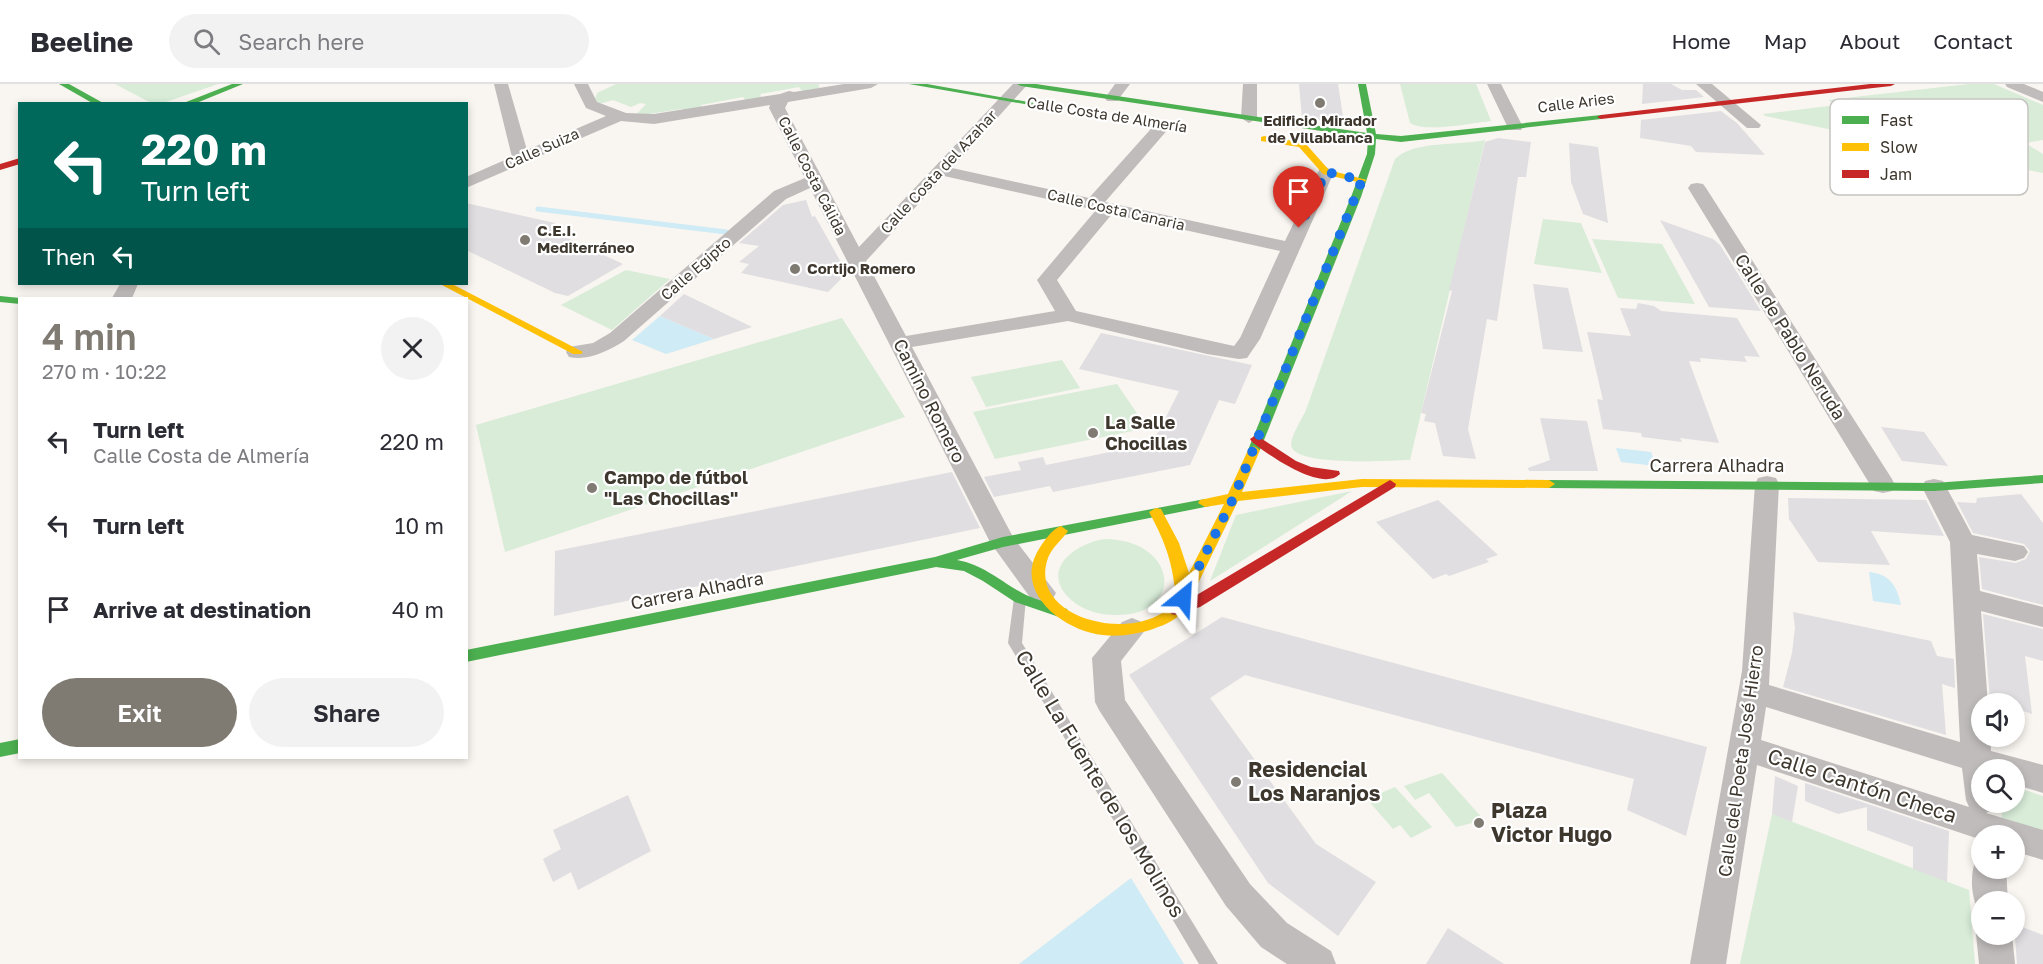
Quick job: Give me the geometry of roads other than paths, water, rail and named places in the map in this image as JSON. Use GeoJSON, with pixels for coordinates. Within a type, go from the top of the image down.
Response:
{"type":"FeatureCollection","features":[{"type":"Feature","properties":{"kind":"street"},"geometry":{"type":"LineString","coordinates":[[63,84],[97,102]]}},
{"type":"Feature","properties":{"kind":"street"},"geometry":{"type":"LineString","coordinates":[[190,102],[239,84]]}},
{"type":"Feature","properties":{"kind":"street"},"geometry":{"type":"LineString","coordinates":[[501,84],[520,158]]}},
{"type":"Feature","properties":{"kind":"street"},"geometry":{"type":"LineString","coordinates":[[598,84],[581,85],[591,105],[619,116],[636,119],[669,118],[789,95],[871,84]]}},
{"type":"Feature","properties":{"kind":"street","name":"Calle Costa de Almería"},"geometry":{"type":"LineString","coordinates":[[913,84],[1064,108]]}},
{"type":"Feature","properties":{"kind":"street","name":"Calle Costa de Almería"},"geometry":{"type":"LineString","coordinates":[[1021,84],[1372,136]]}},
{"type":"Feature","properties":{"kind":"street","name":"Calle Costa del Azahar"},"geometry":{"type":"LineString","coordinates":[[856,261],[1021,84]]}},
{"type":"Feature","properties":{"kind":"street","name":"Calle Costa de Almería"},"geometry":{"type":"LineString","coordinates":[[1113,98],[1123,84]]}},
{"type":"Feature","properties":{"kind":"street"},"geometry":{"type":"LineString","coordinates":[[1249,118],[1250,84]]}},
{"type":"Feature","properties":{"kind":"street"},"geometry":{"type":"LineString","coordinates":[[1180,604],[1234,497],[1362,180],[1365,152],[1372,136],[1362,84]]}},
{"type":"Feature","properties":{"kind":"street"},"geometry":{"type":"LineString","coordinates":[[1494,84],[1515,127]]}},
{"type":"Feature","properties":{"kind":"street"},"geometry":{"type":"LineString","coordinates":[[1703,84],[1753,125]]}},
{"type":"Feature","properties":{"kind":"street","name":"Calle Aries"},"geometry":{"type":"LineString","coordinates":[[1372,136],[1418,138],[1891,84]]}},
{"type":"Feature","properties":{"kind":"street"},"geometry":{"type":"LineString","coordinates":[[2012,84],[2043,98]]}},
{"type":"Feature","properties":{"kind":"street","name":"Calle Costa Cálida"},"geometry":{"type":"LineString","coordinates":[[789,95],[779,101],[778,110],[856,261]]}},
{"type":"Feature","properties":{"kind":"street"},"geometry":{"type":"LineString","coordinates":[[745,104],[778,110]]}},
{"type":"Feature","properties":{"kind":"street","name":"Calle Suiza"},"geometry":{"type":"LineString","coordinates":[[468,182],[619,116]]}},
{"type":"Feature","properties":{"kind":"street"},"geometry":{"type":"LineString","coordinates":[[1068,315],[1047,280],[1100,206],[1164,124]]}},
{"type":"Feature","properties":{"kind":"street"},"geometry":{"type":"LineString","coordinates":[[1245,136],[1330,148],[1341,140],[1341,133]]}},
{"type":"Feature","properties":{"kind":"street"},"geometry":{"type":"LineString","coordinates":[[1302,145],[1305,151],[1321,163],[1326,172],[1362,180]]}},
{"type":"Feature","properties":{"kind":"street"},"geometry":{"type":"LineString","coordinates":[[0,167],[18,162]]}},
{"type":"Feature","properties":{"kind":"street","name":"Calle Costa Canaria"},"geometry":{"type":"LineString","coordinates":[[942,171],[1290,248]]}},
{"type":"Feature","properties":{"kind":"street"},"geometry":{"type":"LineString","coordinates":[[901,343],[1068,315],[1207,348],[1239,352],[1250,339],[1326,172]]}},
{"type":"Feature","properties":{"kind":"street","name":"Calle Egipto"},"geometry":{"type":"LineString","coordinates":[[577,352],[599,348],[617,337],[780,195],[813,181]]}},
{"type":"Feature","properties":{"kind":"street","name":"Calle de Pablo Neruda"},"geometry":{"type":"LineString","coordinates":[[1697,188],[1883,485]]}},
{"type":"Feature","properties":{"kind":"street","name":"Camino Romero"},"geometry":{"type":"LineString","coordinates":[[856,261],[901,343],[1003,542],[1054,606]]}},
{"type":"Feature","properties":{"kind":"street"},"geometry":{"type":"LineString","coordinates":[[447,285],[577,352]]}},
{"type":"Feature","properties":{"kind":"street"},"geometry":{"type":"LineString","coordinates":[[0,299],[18,301]]}},
{"type":"Feature","properties":{"kind":"street","name":"Carrera Alhadra"},"geometry":{"type":"LineString","coordinates":[[1256,439],[1284,463],[1297,470],[1326,474],[1376,475],[1390,484]]}},
{"type":"Feature","properties":{"kind":"street","name":"Carrera Alhadra"},"geometry":{"type":"LineString","coordinates":[[468,656],[935,562],[1003,542],[1234,497],[1362,483],[1767,484],[1934,487],[2043,479]]}},
{"type":"Feature","properties":{"kind":"street","name":"Carrera Alhadra"},"geometry":{"type":"LineString","coordinates":[[935,562],[967,567],[988,577],[1020,598],[1054,606],[1094,628],[1132,629],[1153,623],[1180,604],[1195,603],[1390,484]]}},
{"type":"Feature","properties":{"kind":"street","name":"Calle del Poeta José Hierro"},"geometry":{"type":"LineString","coordinates":[[1708,964],[1754,692],[1767,484]]}},
{"type":"Feature","properties":{"kind":"street"},"geometry":{"type":"LineString","coordinates":[[1754,692],[1976,759],[1964,542],[1934,487]]}},
{"type":"Feature","properties":{"kind":"street"},"geometry":{"type":"LineString","coordinates":[[1156,512],[1179,556],[1184,586],[1180,604]]}},
{"type":"Feature","properties":{"kind":"street"},"geometry":{"type":"LineString","coordinates":[[1054,606],[1038,578],[1039,563],[1048,546],[1061,531]]}},
{"type":"Feature","properties":{"kind":"street"},"geometry":{"type":"LineString","coordinates":[[1964,542],[2015,552]]}},
{"type":"Feature","properties":{"kind":"street"},"geometry":{"type":"LineString","coordinates":[[1968,598],[2043,617]]}},
{"type":"Feature","properties":{"kind":"street"},"geometry":{"type":"LineString","coordinates":[[1132,629],[1106,658],[1110,702],[1238,895],[1274,935],[1318,964]]}},
{"type":"Feature","properties":{"kind":"street"},"geometry":{"type":"LineString","coordinates":[[0,750],[18,746]]}},
{"type":"Feature","properties":{"kind":"street","name":"Calle Cantón Checa"},"geometry":{"type":"LineString","coordinates":[[1746,748],[1994,823],[2043,845]]}},
{"type":"Feature","properties":{"kind":"street"},"geometry":{"type":"LineString","coordinates":[[2025,774],[2043,779]]}},
{"type":"Feature","properties":{"kind":"street"},"geometry":{"type":"LineString","coordinates":[[1995,945],[1997,964]]}},
{"type":"Feature","properties":{"kind":"lane","name":"Calle La Fuente de los Molinos"},"geometry":{"type":"LineString","coordinates":[[1020,598],[1015,643],[1209,964]]}},
{"type":"Feature","properties":{"kind":"water"},"geometry":{"type":"Polygon","coordinates":[[[660,316],[714,339],[666,354],[632,340],[660,316]]]}},
{"type":"Feature","properties":{"kind":"water"},"geometry":{"type":"Polygon","coordinates":[[[1616,448],[1651,452],[1656,466],[1621,462],[1616,448]]]}},
{"type":"Feature","properties":{"kind":"water"},"geometry":{"type":"Polygon","coordinates":[[[1869,572],[1882,575],[1891,582],[1901,605],[1873,601],[1869,572]]]}},
{"type":"Feature","properties":{"kind":"water"},"geometry":{"type":"Polygon","coordinates":[[[1131,878],[1184,964],[1019,964],[1131,878]]]}},
{"type":"Feature","properties":{"kind":"waterway"},"geometry":{"type":"LineString","coordinates":[[538,209],[726,232]]}},
{"type":"Feature","properties":{"kind":"place","name":"Edificio Mirador de Villablanca"},"geometry":{"type":"Point","coordinates":[1320,103]}},
{"type":"Feature","properties":{"kind":"place","name":"C.E.I. Mediterráneo"},"geometry":{"type":"Point","coordinates":[525,240]}},
{"type":"Feature","properties":{"kind":"place","name":"Cortijo Romero"},"geometry":{"type":"Point","coordinates":[795,269]}},
{"type":"Feature","properties":{"kind":"place","name":"La Salle Chocillas"},"geometry":{"type":"Point","coordinates":[1093,433]}},
{"type":"Feature","properties":{"kind":"place","name":"Campo de fútbol \"Las Chocillas\""},"geometry":{"type":"Point","coordinates":[592,488]}},
{"type":"Feature","properties":{"kind":"place","name":"Residencial Los Naranjos"},"geometry":{"type":"Point","coordinates":[1236,782]}},
{"type":"Feature","properties":{"kind":"place","name":"Plaza Victor Hugo"},"geometry":{"type":"Point","coordinates":[1479,823]}}]}
